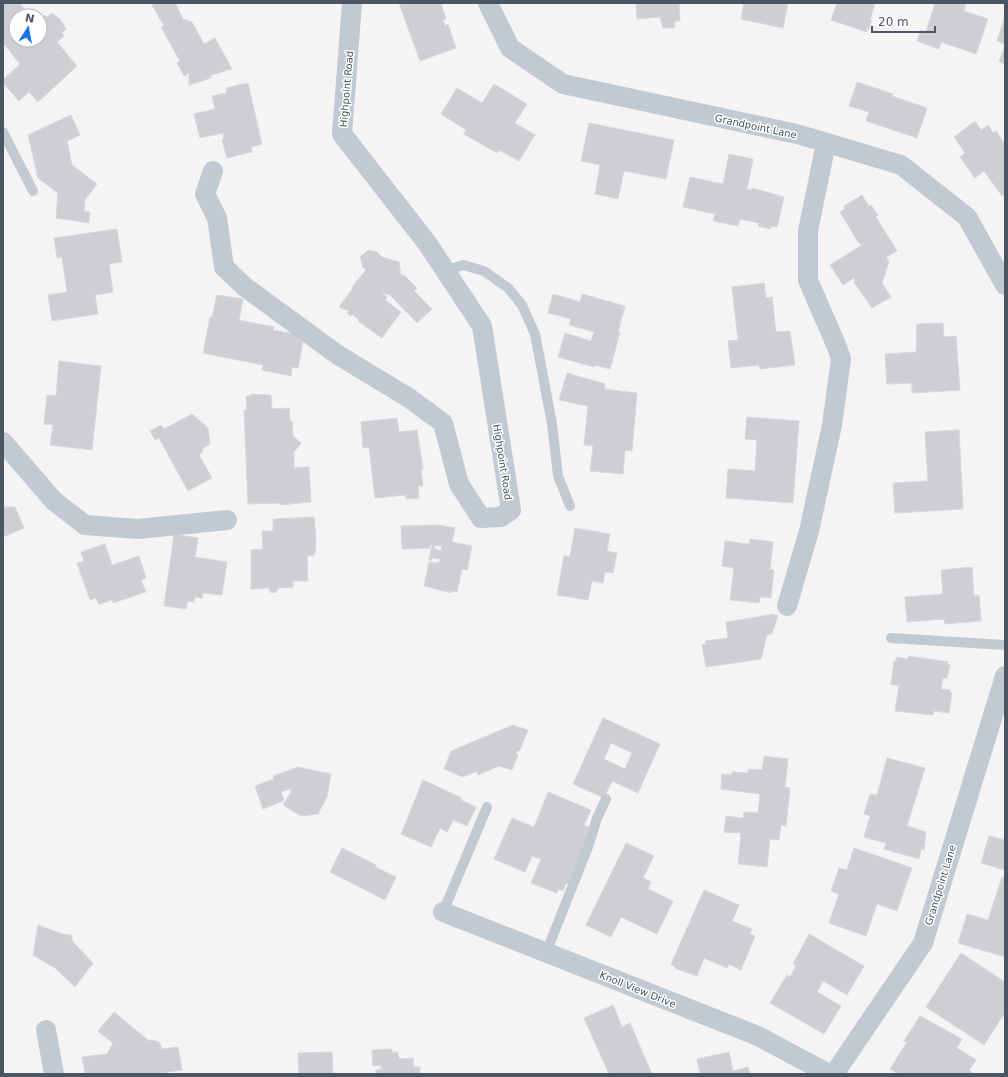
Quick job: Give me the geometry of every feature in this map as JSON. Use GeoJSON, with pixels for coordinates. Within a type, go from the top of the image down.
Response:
{"type":"FeatureCollection","features":[{"type":"Feature","properties":{"kind":"street","name":"Highpoint Road"},"geometry":{"type":"LineString","coordinates":[[213,171],[205,194],[217,218],[224,267],[245,287],[338,355],[409,398],[443,423],[459,484],[480,518],[501,517],[511,510],[482,326],[427,243],[342,134],[352,3]]}},
{"type":"Feature","properties":{"kind":"street","name":"Grandpoint Lane"},"geometry":{"type":"LineString","coordinates":[[488,3],[510,48],[563,84],[797,134],[902,165],[967,217],[1005,285]]}},
{"type":"Feature","properties":{"kind":"street"},"geometry":{"type":"LineString","coordinates":[[787,606],[811,523],[832,424],[841,359],[808,280],[808,232],[826,143]]}},
{"type":"Feature","properties":{"kind":"street"},"geometry":{"type":"LineString","coordinates":[[3,442],[54,501],[85,525],[138,529],[227,520]]}},
{"type":"Feature","properties":{"kind":"street","name":"Grandpoint Lane"},"geometry":{"type":"LineString","coordinates":[[834,1074],[923,943],[1005,676]]}},
{"type":"Feature","properties":{"kind":"street","name":"Knoll View Drive"},"geometry":{"type":"LineString","coordinates":[[443,912],[758,1036],[829,1074]]}},
{"type":"Feature","properties":{"kind":"street"},"geometry":{"type":"LineString","coordinates":[[46,1030],[54,1074]]}},
{"type":"Feature","properties":{"kind":"lane"},"geometry":{"type":"LineString","coordinates":[[3,132],[33,191]]}},
{"type":"Feature","properties":{"kind":"lane"},"geometry":{"type":"LineString","coordinates":[[446,271],[463,265],[484,271],[508,288],[522,304],[535,334],[548,406],[558,476],[570,506]]}},
{"type":"Feature","properties":{"kind":"lane"},"geometry":{"type":"LineString","coordinates":[[891,638],[1005,645]]}},
{"type":"Feature","properties":{"kind":"lane"},"geometry":{"type":"LineString","coordinates":[[546,953],[588,847],[597,818],[606,799]]}},
{"type":"Feature","properties":{"kind":"lane"},"geometry":{"type":"LineString","coordinates":[[443,912],[486,807]]}},
{"type":"Feature","properties":{"kind":"building"},"geometry":{"type":"Polygon","coordinates":[[[3,3],[19,3],[24,8],[8,8],[8,48],[48,48],[48,16],[52,13],[60,19],[66,29],[62,33],[64,36],[57,42],[77,66],[38,102],[29,92],[19,101],[3,83],[3,80],[20,64],[3,43],[3,3]]]}},
{"type":"Feature","properties":{"kind":"building"},"geometry":{"type":"Polygon","coordinates":[[[157,3],[175,3],[183,19],[192,22],[204,44],[215,38],[232,69],[211,75],[211,78],[189,85],[189,73],[184,76],[177,63],[180,61],[161,27],[164,26],[152,5],[157,3]]]}},
{"type":"Feature","properties":{"kind":"building"},"geometry":{"type":"Polygon","coordinates":[[[399,3],[441,3],[446,19],[443,20],[445,26],[448,24],[456,48],[420,61],[399,3]]]}},
{"type":"Feature","properties":{"kind":"building"},"geometry":{"type":"Polygon","coordinates":[[[636,3],[679,3],[680,21],[675,21],[674,28],[663,28],[660,17],[637,19],[636,3]]]}},
{"type":"Feature","properties":{"kind":"building"},"geometry":{"type":"Polygon","coordinates":[[[744,3],[788,3],[783,28],[741,19],[744,3]]]}},
{"type":"Feature","properties":{"kind":"building"},"geometry":{"type":"Polygon","coordinates":[[[837,3],[875,3],[870,20],[872,20],[867,32],[831,20],[837,3]]]}},
{"type":"Feature","properties":{"kind":"building"},"geometry":{"type":"Polygon","coordinates":[[[935,3],[966,3],[964,11],[988,19],[976,54],[941,42],[939,49],[917,41],[921,30],[926,32],[935,3]]]}},
{"type":"Feature","properties":{"kind":"building"},"geometry":{"type":"Polygon","coordinates":[[[1005,16],[1005,44],[997,41],[1005,16]]]}},
{"type":"Feature","properties":{"kind":"building"},"geometry":{"type":"Polygon","coordinates":[[[1005,46],[1005,64],[999,62],[1005,46]]]}},
{"type":"Feature","properties":{"kind":"building"},"geometry":{"type":"Polygon","coordinates":[[[857,82],[893,94],[892,96],[927,108],[917,138],[866,121],[869,112],[849,106],[857,82]]]}},
{"type":"Feature","properties":{"kind":"building"},"geometry":{"type":"Polygon","coordinates":[[[248,83],[262,144],[251,147],[252,152],[227,158],[222,140],[224,139],[223,133],[200,138],[194,114],[215,109],[212,96],[227,93],[226,88],[248,83]]]}},
{"type":"Feature","properties":{"kind":"building"},"geometry":{"type":"Polygon","coordinates":[[[494,84],[527,104],[515,123],[535,135],[519,161],[499,150],[497,153],[464,134],[466,130],[441,114],[457,88],[482,103],[494,84]]]}},
{"type":"Feature","properties":{"kind":"building"},"geometry":{"type":"Polygon","coordinates":[[[71,115],[80,135],[67,141],[72,165],[97,184],[85,200],[84,211],[90,212],[89,223],[56,218],[58,193],[38,178],[28,135],[71,115]]]}},
{"type":"Feature","properties":{"kind":"building"},"geometry":{"type":"Polygon","coordinates":[[[975,121],[981,130],[988,125],[993,133],[996,131],[1005,144],[1005,194],[1002,196],[984,171],[975,178],[960,157],[965,153],[954,137],[975,121]]]}},
{"type":"Feature","properties":{"kind":"building"},"geometry":{"type":"Polygon","coordinates":[[[589,123],[674,140],[666,179],[624,171],[618,199],[595,194],[600,165],[581,161],[589,123]]]}},
{"type":"Feature","properties":{"kind":"building"},"geometry":{"type":"Polygon","coordinates":[[[729,154],[753,159],[747,189],[751,190],[752,188],[784,197],[777,227],[771,226],[771,229],[758,226],[759,223],[740,219],[738,226],[713,221],[715,214],[683,207],[690,177],[723,184],[729,154]]]}},
{"type":"Feature","properties":{"kind":"building"},"geometry":{"type":"Polygon","coordinates":[[[862,195],[869,206],[871,205],[878,215],[876,217],[897,251],[886,257],[889,262],[882,283],[891,297],[872,308],[854,282],[854,278],[843,285],[830,265],[862,245],[858,242],[840,212],[845,209],[844,206],[862,195]]]}},
{"type":"Feature","properties":{"kind":"building"},"geometry":{"type":"Polygon","coordinates":[[[117,229],[122,262],[109,264],[113,292],[95,295],[98,314],[52,321],[48,295],[67,292],[62,257],[57,258],[54,238],[117,229]]]}},
{"type":"Feature","properties":{"kind":"building"},"geometry":{"type":"Polygon","coordinates":[[[368,250],[377,252],[382,257],[399,262],[401,275],[404,275],[417,288],[414,291],[432,309],[417,323],[390,295],[381,292],[387,297],[385,300],[401,312],[382,338],[358,321],[359,320],[352,314],[351,316],[347,313],[349,311],[339,307],[353,288],[352,287],[366,270],[363,267],[360,257],[368,250]]]}},
{"type":"Feature","properties":{"kind":"building"},"geometry":{"type":"Polygon","coordinates":[[[764,283],[766,298],[772,297],[776,332],[790,331],[795,365],[760,369],[759,365],[731,368],[728,341],[738,340],[732,287],[764,283]]]}},
{"type":"Feature","properties":{"kind":"building"},"geometry":{"type":"Polygon","coordinates":[[[553,294],[580,302],[582,294],[625,306],[610,369],[595,365],[594,367],[558,357],[565,333],[591,341],[594,332],[569,325],[571,319],[548,313],[553,294]]]}},
{"type":"Feature","properties":{"kind":"building"},"geometry":{"type":"Polygon","coordinates":[[[217,295],[243,299],[239,320],[274,327],[273,330],[304,336],[298,368],[292,367],[291,376],[262,370],[263,365],[203,353],[210,317],[212,317],[217,295]]]}},
{"type":"Feature","properties":{"kind":"building"},"geometry":{"type":"Polygon","coordinates":[[[943,323],[944,337],[956,336],[960,390],[912,393],[912,383],[887,384],[885,354],[916,352],[917,324],[943,323]]]}},
{"type":"Feature","properties":{"kind":"building"},"geometry":{"type":"Polygon","coordinates":[[[59,361],[101,366],[92,450],[50,445],[53,425],[44,424],[47,395],[56,396],[59,361]]]}},
{"type":"Feature","properties":{"kind":"building"},"geometry":{"type":"Polygon","coordinates":[[[567,373],[605,384],[604,389],[637,393],[632,451],[625,450],[623,474],[590,471],[593,446],[584,445],[588,406],[559,400],[567,373]]]}},
{"type":"Feature","properties":{"kind":"building"},"geometry":{"type":"Polygon","coordinates":[[[250,394],[271,395],[272,409],[289,408],[293,436],[301,443],[294,452],[294,468],[309,467],[311,502],[280,505],[280,503],[248,504],[244,410],[247,410],[246,396],[251,396],[250,394]]]}},
{"type":"Feature","properties":{"kind":"building"},"geometry":{"type":"Polygon","coordinates":[[[192,414],[208,428],[210,444],[202,449],[203,452],[199,455],[212,478],[188,491],[159,438],[155,440],[150,431],[161,425],[164,429],[192,414]]]}},
{"type":"Feature","properties":{"kind":"building"},"geometry":{"type":"Polygon","coordinates":[[[747,417],[799,421],[793,503],[726,498],[728,469],[755,471],[757,440],[745,439],[747,417]]]}},
{"type":"Feature","properties":{"kind":"building"},"geometry":{"type":"Polygon","coordinates":[[[397,418],[399,432],[417,430],[423,469],[421,470],[423,486],[418,486],[419,498],[406,499],[406,495],[375,498],[369,447],[363,448],[361,422],[397,418]]]}},
{"type":"Feature","properties":{"kind":"building"},"geometry":{"type":"Polygon","coordinates":[[[959,430],[963,509],[895,513],[893,483],[928,481],[925,432],[959,430]]]}},
{"type":"Feature","properties":{"kind":"building"},"geometry":{"type":"Polygon","coordinates":[[[3,507],[15,507],[24,528],[3,537],[3,507]]]}},
{"type":"Feature","properties":{"kind":"building"},"geometry":{"type":"Polygon","coordinates":[[[314,517],[316,538],[315,553],[313,556],[307,556],[308,581],[293,581],[293,587],[279,588],[275,593],[270,592],[269,588],[251,589],[251,550],[263,549],[262,531],[273,531],[273,519],[314,517]]]}},
{"type":"Feature","properties":{"kind":"building"},"geometry":{"type":"Polygon","coordinates":[[[438,525],[455,528],[452,542],[472,546],[467,570],[462,569],[457,592],[451,591],[451,593],[424,586],[429,562],[438,563],[440,561],[440,559],[432,558],[432,560],[429,560],[432,546],[435,547],[435,549],[442,551],[441,546],[430,545],[430,548],[402,549],[401,526],[438,525]]]}},
{"type":"Feature","properties":{"kind":"building"},"geometry":{"type":"Polygon","coordinates":[[[575,528],[610,534],[607,551],[617,553],[613,573],[605,572],[603,583],[592,581],[588,600],[557,595],[564,556],[570,557],[575,528]]]}},
{"type":"Feature","properties":{"kind":"building"},"geometry":{"type":"Polygon","coordinates":[[[174,534],[198,538],[195,557],[227,562],[222,595],[203,593],[202,598],[195,597],[194,602],[188,601],[186,609],[164,606],[174,534]]]}},
{"type":"Feature","properties":{"kind":"building"},"geometry":{"type":"Polygon","coordinates":[[[750,539],[773,542],[770,569],[774,570],[771,598],[760,597],[759,603],[730,600],[734,568],[722,566],[725,541],[749,544],[750,539]]]}},
{"type":"Feature","properties":{"kind":"building"},"geometry":{"type":"Polygon","coordinates":[[[105,544],[112,565],[139,556],[146,578],[141,580],[146,592],[113,603],[112,600],[99,604],[96,598],[90,600],[77,563],[84,561],[81,552],[105,544]]]}},
{"type":"Feature","properties":{"kind":"building"},"geometry":{"type":"Polygon","coordinates":[[[972,567],[974,596],[979,595],[981,621],[945,624],[944,619],[907,622],[905,597],[943,594],[941,570],[972,567]]]}},
{"type":"Feature","properties":{"kind":"building"},"geometry":{"type":"Polygon","coordinates":[[[775,614],[774,616],[778,615],[772,634],[767,635],[761,659],[706,667],[702,645],[706,644],[705,641],[728,638],[726,622],[775,614]]]}},
{"type":"Feature","properties":{"kind":"building"},"geometry":{"type":"Polygon","coordinates":[[[908,656],[948,662],[947,664],[950,665],[947,678],[943,678],[941,689],[950,690],[952,693],[949,713],[934,711],[933,715],[895,711],[899,686],[891,684],[894,661],[896,661],[897,657],[908,659],[908,656]]]}},
{"type":"Feature","properties":{"kind":"building"},"geometry":{"type":"Polygon","coordinates":[[[603,718],[660,744],[638,793],[612,781],[604,798],[573,784],[603,718]],[[611,743],[604,759],[625,769],[632,753],[611,743]]]}},
{"type":"Feature","properties":{"kind":"building"},"geometry":{"type":"Polygon","coordinates":[[[513,725],[528,730],[520,750],[516,752],[518,755],[512,770],[499,766],[478,775],[477,771],[463,777],[444,769],[451,751],[513,725]]]}},
{"type":"Feature","properties":{"kind":"building"},"geometry":{"type":"Polygon","coordinates":[[[764,756],[788,759],[785,787],[790,788],[786,826],[781,825],[779,840],[770,839],[767,867],[738,864],[741,833],[724,832],[726,816],[743,818],[744,812],[758,813],[760,794],[721,789],[722,774],[732,775],[732,772],[748,773],[748,769],[762,770],[764,756]]]}},
{"type":"Feature","properties":{"kind":"building"},"geometry":{"type":"Polygon","coordinates":[[[887,758],[925,768],[907,826],[926,832],[924,850],[921,849],[919,859],[884,849],[886,843],[864,837],[870,816],[864,814],[870,794],[877,795],[887,758]]]}},
{"type":"Feature","properties":{"kind":"building"},"geometry":{"type":"Polygon","coordinates":[[[298,767],[331,774],[327,797],[318,814],[301,816],[283,805],[291,792],[290,789],[281,792],[284,800],[263,809],[255,786],[274,779],[273,776],[298,767]]]}},
{"type":"Feature","properties":{"kind":"building"},"geometry":{"type":"Polygon","coordinates":[[[423,780],[462,798],[461,800],[476,807],[467,826],[453,820],[447,832],[440,828],[431,847],[401,834],[423,780]]]}},
{"type":"Feature","properties":{"kind":"building"},"geometry":{"type":"Polygon","coordinates":[[[548,792],[591,810],[584,825],[589,827],[586,834],[589,835],[569,884],[566,883],[563,891],[558,889],[557,893],[531,883],[541,859],[532,856],[525,872],[494,859],[512,818],[534,827],[548,792]]]}},
{"type":"Feature","properties":{"kind":"building"},"geometry":{"type":"Polygon","coordinates":[[[989,836],[1005,840],[1005,870],[981,863],[989,836]]]}},
{"type":"Feature","properties":{"kind":"building"},"geometry":{"type":"Polygon","coordinates":[[[626,843],[654,856],[643,878],[651,882],[648,889],[673,901],[657,934],[621,917],[611,937],[586,925],[626,843]]]}},
{"type":"Feature","properties":{"kind":"building"},"geometry":{"type":"Polygon","coordinates":[[[342,848],[396,877],[385,900],[330,872],[342,848]]]}},
{"type":"Feature","properties":{"kind":"building"},"geometry":{"type":"Polygon","coordinates":[[[854,848],[912,868],[897,911],[877,904],[866,936],[829,923],[839,894],[831,891],[839,868],[847,870],[854,848]]]}},
{"type":"Feature","properties":{"kind":"building"},"geometry":{"type":"Polygon","coordinates":[[[1002,877],[1005,878],[1005,957],[958,943],[967,914],[988,920],[1002,877]]]}},
{"type":"Feature","properties":{"kind":"building"},"geometry":{"type":"Polygon","coordinates":[[[704,890],[739,905],[732,921],[752,929],[750,934],[755,936],[741,970],[729,964],[727,968],[704,958],[697,976],[677,969],[671,964],[704,890]]]}},
{"type":"Feature","properties":{"kind":"building"},"geometry":{"type":"Polygon","coordinates":[[[38,925],[62,934],[71,935],[73,942],[93,963],[75,987],[55,968],[33,955],[38,925]]]}},
{"type":"Feature","properties":{"kind":"building"},"geometry":{"type":"Polygon","coordinates":[[[809,934],[864,966],[847,995],[823,981],[817,992],[841,1006],[824,1034],[770,1003],[787,975],[790,977],[796,966],[793,964],[809,934]]]}},
{"type":"Feature","properties":{"kind":"building"},"geometry":{"type":"Polygon","coordinates":[[[961,953],[1005,982],[1005,1015],[1004,1014],[984,1045],[926,1007],[961,953]]]}},
{"type":"Feature","properties":{"kind":"building"},"geometry":{"type":"Polygon","coordinates":[[[613,1005],[622,1027],[630,1023],[652,1074],[609,1074],[584,1018],[613,1005]]]}},
{"type":"Feature","properties":{"kind":"building"},"geometry":{"type":"Polygon","coordinates":[[[114,1012],[149,1041],[159,1042],[162,1049],[178,1047],[182,1070],[154,1074],[85,1074],[82,1057],[107,1054],[113,1043],[98,1031],[114,1012]]]}},
{"type":"Feature","properties":{"kind":"building"},"geometry":{"type":"Polygon","coordinates":[[[920,1016],[962,1039],[957,1048],[976,1060],[969,1070],[975,1074],[898,1074],[890,1069],[907,1042],[904,1041],[920,1016]]]}},
{"type":"Feature","properties":{"kind":"building"},"geometry":{"type":"Polygon","coordinates":[[[392,1049],[392,1053],[398,1052],[399,1059],[413,1058],[414,1067],[420,1067],[420,1074],[376,1074],[376,1070],[381,1069],[381,1065],[373,1066],[372,1050],[392,1049]]]}},
{"type":"Feature","properties":{"kind":"building"},"geometry":{"type":"Polygon","coordinates":[[[332,1052],[333,1073],[339,1074],[299,1074],[298,1053],[332,1052]]]}},
{"type":"Feature","properties":{"kind":"building"},"geometry":{"type":"Polygon","coordinates":[[[729,1052],[733,1071],[748,1067],[750,1074],[700,1074],[697,1059],[729,1052]]]}}]}
